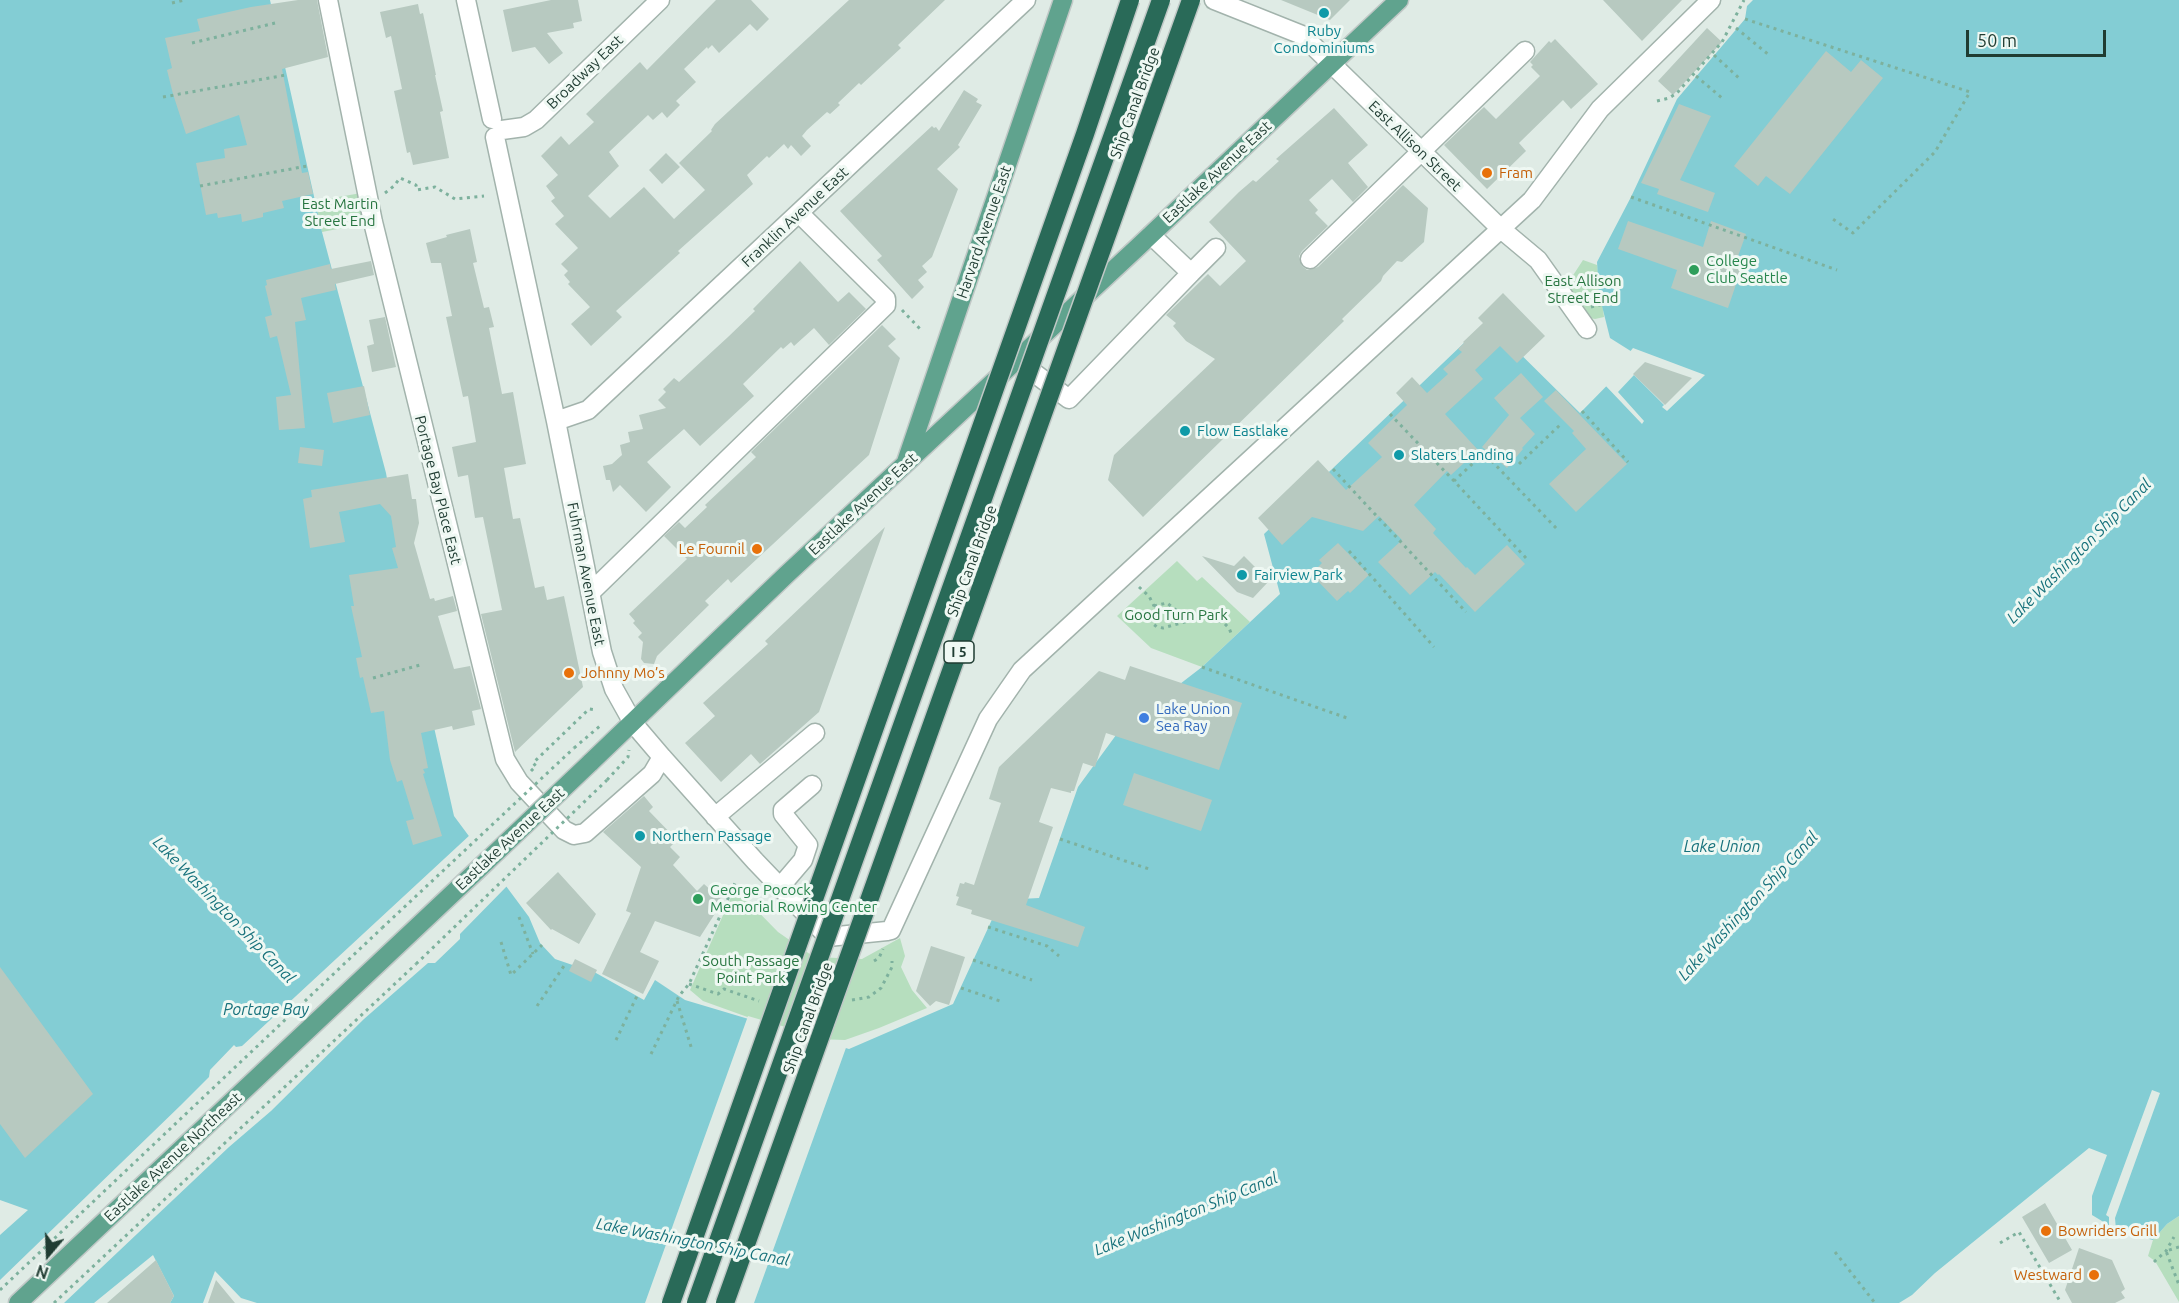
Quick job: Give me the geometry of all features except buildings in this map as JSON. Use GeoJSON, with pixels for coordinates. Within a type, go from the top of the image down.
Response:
{"type":"FeatureCollection","features":[{"type":"Feature","properties":{"kind":"highway"},"geometry":{"type":"LineString","coordinates":[[671,1303],[1081,145],[1130,0]]}},
{"type":"Feature","properties":{"kind":"highway","name":"Ship Canal Bridge"},"geometry":{"type":"LineString","coordinates":[[696,1303],[1161,0]]}},
{"type":"Feature","properties":{"kind":"highway","name":"Ship Canal Bridge"},"geometry":{"type":"LineString","coordinates":[[725,1303],[1191,0]]}},
{"type":"Feature","properties":{"kind":"main road","name":"Harvard Avenue East"},"geometry":{"type":"LineString","coordinates":[[906,464],[1063,0]]}},
{"type":"Feature","properties":{"kind":"main road","name":"Eastlake Avenue East"},"geometry":{"type":"LineString","coordinates":[[328,1011],[1399,0]]}},
{"type":"Feature","properties":{"kind":"main road","name":"Eastlake Avenue Northeast"},"geometry":{"type":"LineString","coordinates":[[18,1303],[328,1011]]}},
{"type":"Feature","properties":{"kind":"street","name":"Portage Bay Place East"},"geometry":{"type":"LineString","coordinates":[[328,0],[379,244],[505,759],[519,782],[564,830],[574,835],[585,832],[652,774],[662,757]]}},
{"type":"Feature","properties":{"kind":"street","name":"Fuhrman Avenue East"},"geometry":{"type":"LineString","coordinates":[[466,0],[496,129],[607,671],[633,723],[715,816],[828,937],[891,930],[988,719],[1022,670],[1501,229]]}},
{"type":"Feature","properties":{"kind":"street","name":"Broadway East"},"geometry":{"type":"LineString","coordinates":[[496,129],[524,126],[536,120],[660,0]]}},
{"type":"Feature","properties":{"kind":"street","name":"Franklin Avenue East"},"geometry":{"type":"LineString","coordinates":[[556,421],[588,410],[1026,0]]}},
{"type":"Feature","properties":{"kind":"street","name":"East Allison Street"},"geometry":{"type":"LineString","coordinates":[[1216,0],[1296,31],[1501,229],[1538,260],[1587,329]]}},
{"type":"Feature","properties":{"kind":"street"},"geometry":{"type":"LineString","coordinates":[[1501,229],[1532,200],[1600,109],[1711,0]]}},
{"type":"Feature","properties":{"kind":"street"},"geometry":{"type":"LineString","coordinates":[[1310,259],[1525,51]]}},
{"type":"Feature","properties":{"kind":"street"},"geometry":{"type":"LineString","coordinates":[[590,593],[891,304],[800,213]]}},
{"type":"Feature","properties":{"kind":"street"},"geometry":{"type":"LineString","coordinates":[[1151,235],[1191,273]]}},
{"type":"Feature","properties":{"kind":"street"},"geometry":{"type":"LineString","coordinates":[[1016,360],[1069,399],[1216,248]]}},
{"type":"Feature","properties":{"kind":"street"},"geometry":{"type":"LineString","coordinates":[[715,816],[814,733]]}},
{"type":"Feature","properties":{"kind":"street"},"geometry":{"type":"LineString","coordinates":[[780,887],[803,860],[808,845],[783,814],[783,810],[813,785]]}},
{"type":"Feature","properties":{"kind":"path"},"geometry":{"type":"LineString","coordinates":[[172,3],[184,0]]}},
{"type":"Feature","properties":{"kind":"path"},"geometry":{"type":"LineString","coordinates":[[1657,101],[1677,93],[1722,42],[1744,0]]}},
{"type":"Feature","properties":{"kind":"path"},"geometry":{"type":"LineString","coordinates":[[1745,19],[1970,92],[1935,152],[1853,232],[1830,217]]}},
{"type":"Feature","properties":{"kind":"path"},"geometry":{"type":"LineString","coordinates":[[192,43],[275,23]]}},
{"type":"Feature","properties":{"kind":"path"},"geometry":{"type":"LineString","coordinates":[[1736,28],[1769,55]]}},
{"type":"Feature","properties":{"kind":"path"},"geometry":{"type":"LineString","coordinates":[[1714,55],[1740,79]]}},
{"type":"Feature","properties":{"kind":"path"},"geometry":{"type":"LineString","coordinates":[[163,97],[286,75]]}},
{"type":"Feature","properties":{"kind":"path"},"geometry":{"type":"LineString","coordinates":[[1696,76],[1722,98]]}},
{"type":"Feature","properties":{"kind":"path"},"geometry":{"type":"LineString","coordinates":[[200,186],[307,166]]}},
{"type":"Feature","properties":{"kind":"path"},"geometry":{"type":"LineString","coordinates":[[385,193],[400,178],[416,184],[417,190],[435,186],[455,199],[484,196]]}},
{"type":"Feature","properties":{"kind":"path"},"geometry":{"type":"LineString","coordinates":[[1631,197],[1837,270]]}},
{"type":"Feature","properties":{"kind":"path"},"geometry":{"type":"LineString","coordinates":[[891,304],[922,330]]}},
{"type":"Feature","properties":{"kind":"path"},"geometry":{"type":"LineString","coordinates":[[1598,306],[1602,304]]}},
{"type":"Feature","properties":{"kind":"path"},"geometry":{"type":"LineString","coordinates":[[1582,411],[1628,462]]}},
{"type":"Feature","properties":{"kind":"path"},"geometry":{"type":"LineString","coordinates":[[1390,414],[1526,558]]}},
{"type":"Feature","properties":{"kind":"path"},"geometry":{"type":"LineString","coordinates":[[1519,464],[1561,424]]}},
{"type":"Feature","properties":{"kind":"path"},"geometry":{"type":"LineString","coordinates":[[1454,481],[1484,453],[1557,529]]}},
{"type":"Feature","properties":{"kind":"path"},"geometry":{"type":"LineString","coordinates":[[1333,468],[1466,612]]}},
{"type":"Feature","properties":{"kind":"path"},"geometry":{"type":"LineString","coordinates":[[1349,551],[1434,647]]}},
{"type":"Feature","properties":{"kind":"path"},"geometry":{"type":"LineString","coordinates":[[1149,596],[1154,606],[1151,615],[1152,623],[1157,627],[1163,628],[1184,620],[1206,616],[1224,623],[1232,633]]}},
{"type":"Feature","properties":{"kind":"path"},"geometry":{"type":"LineString","coordinates":[[1154,606],[1167,603],[1180,613],[1184,620]]}},
{"type":"Feature","properties":{"kind":"path"},"geometry":{"type":"LineString","coordinates":[[373,678],[420,665]]}},
{"type":"Feature","properties":{"kind":"path"},"geometry":{"type":"LineString","coordinates":[[1202,667],[1347,718]]}},
{"type":"Feature","properties":{"kind":"path"},"geometry":{"type":"LineString","coordinates":[[525,776],[536,766],[533,763],[589,709],[597,710]]}},
{"type":"Feature","properties":{"kind":"path"},"geometry":{"type":"LineString","coordinates":[[0,1290],[574,748]]}},
{"type":"Feature","properties":{"kind":"path"},"geometry":{"type":"LineString","coordinates":[[54,1303],[256,1115],[607,780]]}},
{"type":"Feature","properties":{"kind":"path"},"geometry":{"type":"LineString","coordinates":[[1060,838],[1152,870]]}},
{"type":"Feature","properties":{"kind":"path"},"geometry":{"type":"LineString","coordinates":[[651,1054],[676,1001],[689,984],[736,881]]}},
{"type":"Feature","properties":{"kind":"path"},"geometry":{"type":"LineString","coordinates":[[519,917],[533,954]]}},
{"type":"Feature","properties":{"kind":"path"},"geometry":{"type":"LineString","coordinates":[[988,927],[1047,946],[1059,956]]}},
{"type":"Feature","properties":{"kind":"path"},"geometry":{"type":"LineString","coordinates":[[501,942],[511,975],[542,945]]}},
{"type":"Feature","properties":{"kind":"path"},"geometry":{"type":"LineString","coordinates":[[874,961],[883,952]]}},
{"type":"Feature","properties":{"kind":"path"},"geometry":{"type":"LineString","coordinates":[[974,960],[1032,980]]}},
{"type":"Feature","properties":{"kind":"path"},"geometry":{"type":"LineString","coordinates":[[537,1006],[566,963]]}},
{"type":"Feature","properties":{"kind":"path"},"geometry":{"type":"LineString","coordinates":[[961,988],[1003,1002]]}},
{"type":"Feature","properties":{"kind":"path"},"geometry":{"type":"LineString","coordinates":[[616,1040],[637,996]]}},
{"type":"Feature","properties":{"kind":"path"},"geometry":{"type":"LineString","coordinates":[[676,1001],[692,1050]]}},
{"type":"Feature","properties":{"kind":"path"},"geometry":{"type":"LineString","coordinates":[[2000,1243],[2019,1232],[2061,1303]]}},
{"type":"Feature","properties":{"kind":"path"},"geometry":{"type":"LineString","coordinates":[[2154,1262],[2166,1251],[2174,1237]]}},
{"type":"Feature","properties":{"kind":"path"},"geometry":{"type":"LineString","coordinates":[[2166,1251],[2179,1247]]}},
{"type":"Feature","properties":{"kind":"path"},"geometry":{"type":"LineString","coordinates":[[1835,1251],[1875,1303]]}},
{"type":"Feature","properties":{"kind":"path"},"geometry":{"type":"LineString","coordinates":[[2166,1251],[2179,1285]]}},
{"type":"Feature","properties":{"kind":"green space","name":"East Martin Street End"},"geometry":{"type":"Polygon","coordinates":[[[367,192],[373,222],[322,232],[315,201],[367,192]]]}},
{"type":"Feature","properties":{"kind":"green space","name":"East Allison Street End"},"geometry":{"type":"Polygon","coordinates":[[[1583,260],[1597,265],[1604,317],[1595,319],[1585,317],[1568,291],[1568,283],[1583,260]]]}},
{"type":"Feature","properties":{"kind":"green space","name":"Good Turn Park"},"geometry":{"type":"Polygon","coordinates":[[[1177,561],[1197,581],[1202,577],[1250,622],[1202,667],[1151,648],[1117,616],[1177,561]]]}},
{"type":"Feature","properties":{"kind":"green space","name":"South Passage Point Park"},"geometry":{"type":"Polygon","coordinates":[[[735,888],[778,932],[814,957],[862,959],[900,938],[905,956],[901,967],[912,990],[927,1008],[845,1040],[816,1039],[703,1001],[690,990],[735,888]]]}},
{"type":"Feature","properties":{"kind":"green space"},"geometry":{"type":"Polygon","coordinates":[[[2179,1216],[2179,1302],[2155,1261],[2148,1256],[2153,1240],[2167,1224],[2179,1216]]]}},
{"type":"Feature","properties":{"kind":"water","name":"Lake Union"},"geometry":{"type":"Polygon","coordinates":[[[0,0],[270,0],[322,232],[386,473],[420,665],[454,816],[529,917],[540,943],[555,959],[596,973],[644,1000],[655,980],[685,1000],[849,1049],[953,1004],[1001,900],[1039,898],[1078,787],[1119,731],[1202,667],[1280,594],[1264,534],[1487,321],[1580,413],[1637,355],[1610,338],[1599,294],[1597,262],[1631,197],[1677,99],[1745,19],[1747,6],[1753,0],[2179,0],[2179,1216],[2167,1224],[2153,1240],[2120,1232],[2092,1215],[2092,1196],[2107,1155],[2089,1148],[1935,1273],[1912,1295],[1899,1303],[257,1303],[241,1298],[215,1271],[203,1303],[170,1303],[174,1296],[153,1255],[94,1303],[40,1303],[0,1280],[0,0]]]}},
{"type":"Feature","properties":{"kind":"pier"},"geometry":{"type":"Polygon","coordinates":[[[1633,348],[1705,375],[1667,411],[1662,407],[1664,405],[1634,375],[1618,392],[1644,421],[1642,424],[1604,384],[1632,355],[1629,353],[1633,348]]]}},
{"type":"Feature","properties":{"kind":"pier"},"geometry":{"type":"Polygon","coordinates":[[[471,834],[508,885],[460,934],[460,939],[435,963],[428,963],[364,1019],[271,1111],[229,1147],[64,1303],[34,1303],[0,1284],[0,1280],[209,1077],[210,1070],[234,1045],[242,1046],[471,834]]]}},
{"type":"Feature","properties":{"kind":"pier"},"geometry":{"type":"Polygon","coordinates":[[[748,1016],[847,1045],[754,1303],[645,1303],[748,1016]]]}},
{"type":"Feature","properties":{"kind":"pier"},"geometry":{"type":"Polygon","coordinates":[[[2152,1090],[2160,1093],[2115,1218],[2116,1230],[2109,1225],[2109,1217],[2106,1215],[2152,1090]]]}},
{"type":"Feature","properties":{"kind":"pier"},"geometry":{"type":"Polygon","coordinates":[[[0,1200],[28,1210],[0,1235],[0,1200]]]}},
{"type":"Feature","properties":{"kind":"place","name":"Ruby Condominiums"},"geometry":{"type":"Point","coordinates":[1324,13]}},
{"type":"Feature","properties":{"kind":"place","name":"Fram"},"geometry":{"type":"Point","coordinates":[1487,173]}},
{"type":"Feature","properties":{"kind":"place","name":"College Club Seattle"},"geometry":{"type":"Point","coordinates":[1694,270]}},
{"type":"Feature","properties":{"kind":"place","name":"Flow Eastlake"},"geometry":{"type":"Point","coordinates":[1185,431]}},
{"type":"Feature","properties":{"kind":"place","name":"Slaters Landing"},"geometry":{"type":"Point","coordinates":[1399,455]}},
{"type":"Feature","properties":{"kind":"place","name":"Le Fournil"},"geometry":{"type":"Point","coordinates":[757,549]}},
{"type":"Feature","properties":{"kind":"place","name":"Fairview Park"},"geometry":{"type":"Point","coordinates":[1242,575]}},
{"type":"Feature","properties":{"kind":"place","name":"Johnny Mo’s"},"geometry":{"type":"Point","coordinates":[569,673]}},
{"type":"Feature","properties":{"kind":"place","name":"Lake Union Sea Ray"},"geometry":{"type":"Point","coordinates":[1144,718]}},
{"type":"Feature","properties":{"kind":"place","name":"Northern Passage"},"geometry":{"type":"Point","coordinates":[640,836]}},
{"type":"Feature","properties":{"kind":"place","name":"George Pocock Memorial Rowing Center"},"geometry":{"type":"Point","coordinates":[698,899]}},
{"type":"Feature","properties":{"kind":"place","name":"Bowriders Grill"},"geometry":{"type":"Point","coordinates":[2046,1231]}},
{"type":"Feature","properties":{"kind":"place","name":"Westward"},"geometry":{"type":"Point","coordinates":[2094,1275]}},
{"type":"Feature","properties":{"kind":"water label","name":"Lake Washington Ship Canal"},"geometry":{"type":"Point","coordinates":[2079,551]}},
{"type":"Feature","properties":{"kind":"water label","name":"Lake Washington Ship Canal"},"geometry":{"type":"Point","coordinates":[1748,906]}},
{"type":"Feature","properties":{"kind":"water label","name":"Lake Washington Ship Canal"},"geometry":{"type":"Point","coordinates":[224,910]}},
{"type":"Feature","properties":{"kind":"water label","name":"Portage Bay"},"geometry":{"type":"Point","coordinates":[266,1010]}},
{"type":"Feature","properties":{"kind":"water label","name":"Lake Washington Ship Canal"},"geometry":{"type":"Point","coordinates":[1186,1214]}},
{"type":"Feature","properties":{"kind":"water label","name":"Lake Washington Ship Canal"},"geometry":{"type":"Point","coordinates":[693,1242]}}]}
